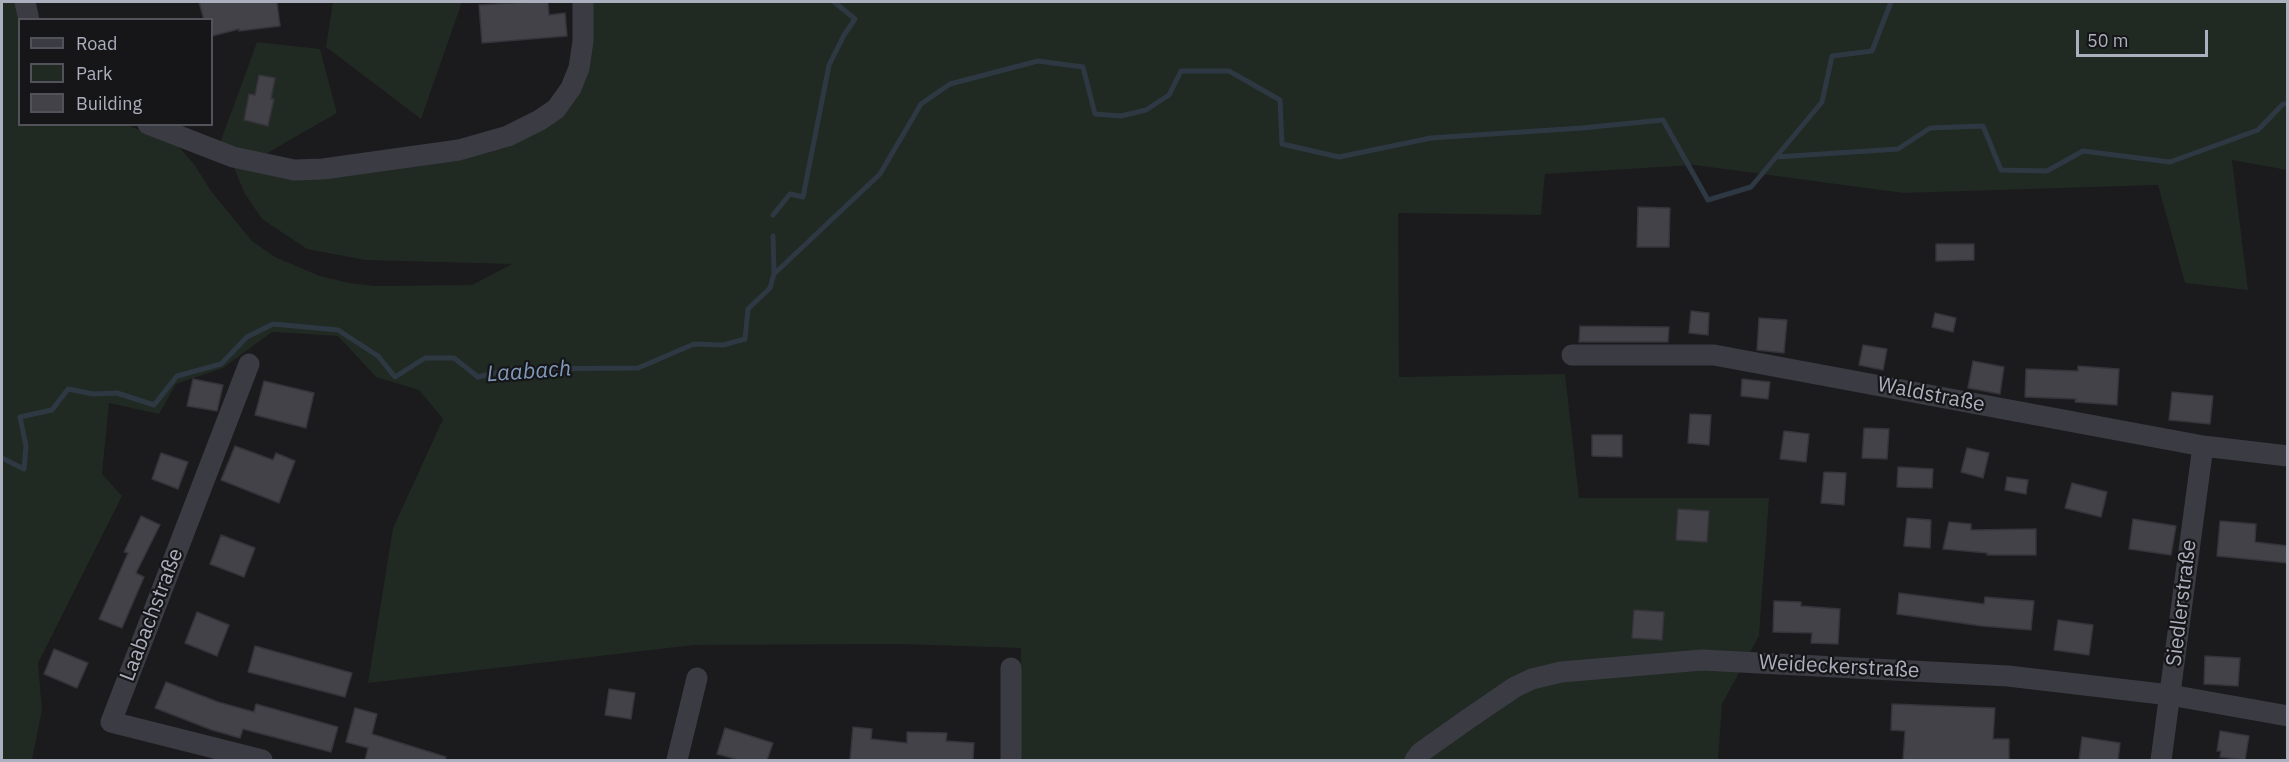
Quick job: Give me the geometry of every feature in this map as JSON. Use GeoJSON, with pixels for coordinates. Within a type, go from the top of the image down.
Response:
{"type":"FeatureCollection","features":[{"type":"Feature","properties":{"kind":"street"},"geometry":{"type":"LineString","coordinates":[[25,2],[29,18]]}},
{"type":"Feature","properties":{"kind":"street"},"geometry":{"type":"LineString","coordinates":[[153,126],[233,157],[294,170],[322,169],[459,150],[508,136],[556,109],[571,88],[579,68],[584,41],[583,2]]}},
{"type":"Feature","properties":{"kind":"street","name":"Waldstraße"},"geometry":{"type":"LineString","coordinates":[[1572,355],[1714,355],[2203,446],[2288,456]]}},
{"type":"Feature","properties":{"kind":"street","name":"Laabachstraße"},"geometry":{"type":"LineString","coordinates":[[249,364],[111,722],[262,760]]}},
{"type":"Feature","properties":{"kind":"street","name":"Siedlerstraße"},"geometry":{"type":"LineString","coordinates":[[2161,760],[2203,446]]}},
{"type":"Feature","properties":{"kind":"street","name":"Weideckerstraße"},"geometry":{"type":"LineString","coordinates":[[1415,760],[1420,753],[1524,683],[1561,672],[1702,660],[2008,676],[2170,695],[2288,716]]}},
{"type":"Feature","properties":{"kind":"street"},"geometry":{"type":"LineString","coordinates":[[1011,668],[1011,760]]}},
{"type":"Feature","properties":{"kind":"street"},"geometry":{"type":"LineString","coordinates":[[677,760],[697,678]]}},
{"type":"Feature","properties":{"kind":"green space"},"geometry":{"type":"Polygon","coordinates":[[[2,2],[18,2],[18,126],[130,126],[177,145],[252,241],[275,257],[320,276],[375,286],[472,285],[512,264],[365,260],[307,249],[262,219],[245,194],[231,161],[376,170],[569,108],[590,2],[2287,2],[2287,170],[2232,160],[2248,290],[2185,283],[2158,185],[1903,193],[1694,165],[1545,174],[1541,215],[1398,213],[1399,377],[1565,374],[1579,498],[1769,498],[1759,636],[1722,704],[1718,760],[1019,760],[1021,648],[899,644],[694,645],[368,683],[393,528],[443,419],[419,390],[376,377],[338,336],[272,332],[223,368],[176,384],[159,414],[109,403],[102,474],[122,496],[38,663],[42,710],[32,760],[2,760],[2,2]]]}},
{"type":"Feature","properties":{"kind":"green space"},"geometry":{"type":"Polygon","coordinates":[[[333,2],[462,2],[421,119],[326,47],[333,2]]]}},
{"type":"Feature","properties":{"kind":"green space"},"geometry":{"type":"Polygon","coordinates":[[[257,42],[320,49],[337,113],[262,156],[220,143],[257,42]]]}},
{"type":"Feature","properties":{"kind":"building"},"geometry":{"type":"Polygon","coordinates":[[[199,2],[277,2],[280,26],[239,31],[239,29],[213,36],[213,18],[203,18],[199,2]]]}},
{"type":"Feature","properties":{"kind":"building"},"geometry":{"type":"Polygon","coordinates":[[[548,2],[549,15],[565,13],[567,36],[482,43],[479,5],[548,2]]]}},
{"type":"Feature","properties":{"kind":"building"},"geometry":{"type":"Polygon","coordinates":[[[259,75],[275,78],[271,99],[274,99],[268,126],[244,120],[249,94],[255,95],[259,75]]]}},
{"type":"Feature","properties":{"kind":"building"},"geometry":{"type":"Polygon","coordinates":[[[1638,207],[1670,208],[1669,247],[1637,247],[1638,207]]]}},
{"type":"Feature","properties":{"kind":"building"},"geometry":{"type":"Polygon","coordinates":[[[1936,244],[1974,244],[1974,260],[1936,261],[1936,244]]]}},
{"type":"Feature","properties":{"kind":"building"},"geometry":{"type":"Polygon","coordinates":[[[1691,311],[1709,313],[1708,335],[1689,333],[1691,311]]]}},
{"type":"Feature","properties":{"kind":"building"},"geometry":{"type":"Polygon","coordinates":[[[1935,313],[1956,318],[1953,332],[1932,327],[1935,313]]]}},
{"type":"Feature","properties":{"kind":"building"},"geometry":{"type":"Polygon","coordinates":[[[1759,318],[1787,320],[1784,353],[1757,350],[1759,318]]]}},
{"type":"Feature","properties":{"kind":"building"},"geometry":{"type":"Polygon","coordinates":[[[1580,326],[1669,327],[1668,342],[1579,342],[1580,326]]]}},
{"type":"Feature","properties":{"kind":"building"},"geometry":{"type":"Polygon","coordinates":[[[1863,345],[1887,349],[1883,370],[1859,365],[1863,345]]]}},
{"type":"Feature","properties":{"kind":"building"},"geometry":{"type":"Polygon","coordinates":[[[1973,361],[2004,367],[2000,394],[1968,388],[1973,361]]]}},
{"type":"Feature","properties":{"kind":"building"},"geometry":{"type":"Polygon","coordinates":[[[2078,366],[2119,369],[2117,405],[2075,402],[2076,399],[2025,397],[2026,369],[2078,371],[2078,366]]]}},
{"type":"Feature","properties":{"kind":"building"},"geometry":{"type":"Polygon","coordinates":[[[193,379],[223,385],[217,411],[187,406],[193,379]]]}},
{"type":"Feature","properties":{"kind":"building"},"geometry":{"type":"Polygon","coordinates":[[[1742,379],[1770,382],[1768,399],[1741,396],[1742,379]]]}},
{"type":"Feature","properties":{"kind":"building"},"geometry":{"type":"Polygon","coordinates":[[[264,381],[314,393],[306,428],[255,415],[264,381]]]}},
{"type":"Feature","properties":{"kind":"building"},"geometry":{"type":"Polygon","coordinates":[[[2172,392],[2213,396],[2210,424],[2169,420],[2172,392]]]}},
{"type":"Feature","properties":{"kind":"building"},"geometry":{"type":"Polygon","coordinates":[[[1690,414],[1711,415],[1709,445],[1688,443],[1690,414]]]}},
{"type":"Feature","properties":{"kind":"building"},"geometry":{"type":"Polygon","coordinates":[[[1864,428],[1889,429],[1887,459],[1862,458],[1864,428]]]}},
{"type":"Feature","properties":{"kind":"building"},"geometry":{"type":"Polygon","coordinates":[[[1784,431],[1809,434],[1806,462],[1780,459],[1784,431]]]}},
{"type":"Feature","properties":{"kind":"building"},"geometry":{"type":"Polygon","coordinates":[[[1592,435],[1622,435],[1622,457],[1592,456],[1592,435]]]}},
{"type":"Feature","properties":{"kind":"building"},"geometry":{"type":"Polygon","coordinates":[[[235,446],[273,460],[276,453],[295,461],[279,503],[221,480],[235,446]]]}},
{"type":"Feature","properties":{"kind":"building"},"geometry":{"type":"Polygon","coordinates":[[[1967,448],[1989,453],[1983,478],[1961,472],[1967,448]]]}},
{"type":"Feature","properties":{"kind":"building"},"geometry":{"type":"Polygon","coordinates":[[[161,453],[188,462],[178,489],[152,479],[161,453]]]}},
{"type":"Feature","properties":{"kind":"building"},"geometry":{"type":"Polygon","coordinates":[[[1898,467],[1933,469],[1932,488],[1897,487],[1898,467]]]}},
{"type":"Feature","properties":{"kind":"building"},"geometry":{"type":"Polygon","coordinates":[[[1824,472],[1846,473],[1844,505],[1821,503],[1824,472]]]}},
{"type":"Feature","properties":{"kind":"building"},"geometry":{"type":"Polygon","coordinates":[[[2007,477],[2028,480],[2026,494],[2005,490],[2007,477]]]}},
{"type":"Feature","properties":{"kind":"building"},"geometry":{"type":"Polygon","coordinates":[[[2072,483],[2107,492],[2101,517],[2065,508],[2072,483]]]}},
{"type":"Feature","properties":{"kind":"building"},"geometry":{"type":"Polygon","coordinates":[[[1678,509],[1709,511],[1707,542],[1676,540],[1678,509]]]}},
{"type":"Feature","properties":{"kind":"building"},"geometry":{"type":"Polygon","coordinates":[[[141,516],[160,525],[136,573],[144,577],[122,628],[99,619],[128,553],[124,552],[141,516]]]}},
{"type":"Feature","properties":{"kind":"building"},"geometry":{"type":"Polygon","coordinates":[[[1907,518],[1931,520],[1930,548],[1904,546],[1907,518]]]}},
{"type":"Feature","properties":{"kind":"building"},"geometry":{"type":"Polygon","coordinates":[[[2133,519],[2176,526],[2171,555],[2129,549],[2133,519]]]}},
{"type":"Feature","properties":{"kind":"building"},"geometry":{"type":"Polygon","coordinates":[[[2220,521],[2256,524],[2255,542],[2288,546],[2288,563],[2217,556],[2220,521]]]}},
{"type":"Feature","properties":{"kind":"building"},"geometry":{"type":"Polygon","coordinates":[[[1949,522],[1971,524],[1971,530],[2036,529],[2036,555],[1987,555],[1987,553],[1943,549],[1949,522]]]}},
{"type":"Feature","properties":{"kind":"building"},"geometry":{"type":"Polygon","coordinates":[[[221,535],[255,548],[244,577],[210,564],[221,535]]]}},
{"type":"Feature","properties":{"kind":"building"},"geometry":{"type":"Polygon","coordinates":[[[1899,593],[1984,604],[1985,597],[2034,601],[2031,630],[1982,626],[1897,614],[1899,593]]]}},
{"type":"Feature","properties":{"kind":"building"},"geometry":{"type":"Polygon","coordinates":[[[1774,601],[1801,602],[1801,606],[1840,609],[1838,644],[1811,643],[1812,633],[1773,632],[1774,601]]]}},
{"type":"Feature","properties":{"kind":"building"},"geometry":{"type":"Polygon","coordinates":[[[1634,610],[1664,612],[1662,640],[1632,638],[1634,610]]]}},
{"type":"Feature","properties":{"kind":"building"},"geometry":{"type":"Polygon","coordinates":[[[197,612],[229,625],[217,656],[185,643],[197,612]]]}},
{"type":"Feature","properties":{"kind":"building"},"geometry":{"type":"Polygon","coordinates":[[[2058,620],[2093,625],[2089,655],[2054,650],[2058,620]]]}},
{"type":"Feature","properties":{"kind":"building"},"geometry":{"type":"Polygon","coordinates":[[[255,646],[352,673],[345,697],[248,672],[255,646]]]}},
{"type":"Feature","properties":{"kind":"building"},"geometry":{"type":"Polygon","coordinates":[[[54,649],[88,663],[77,688],[44,674],[54,649]]]}},
{"type":"Feature","properties":{"kind":"building"},"geometry":{"type":"Polygon","coordinates":[[[2205,656],[2240,658],[2238,686],[2204,684],[2205,656]]]}},
{"type":"Feature","properties":{"kind":"building"},"geometry":{"type":"Polygon","coordinates":[[[166,682],[218,702],[254,712],[256,704],[338,727],[331,752],[243,729],[240,738],[155,708],[166,682]]]}},
{"type":"Feature","properties":{"kind":"building"},"geometry":{"type":"Polygon","coordinates":[[[609,689],[635,693],[631,719],[605,715],[609,689]]]}},
{"type":"Feature","properties":{"kind":"building"},"geometry":{"type":"Polygon","coordinates":[[[1892,704],[1995,708],[1993,739],[2009,739],[2009,760],[1903,760],[1905,731],[1891,730],[1892,704]]]}},
{"type":"Feature","properties":{"kind":"building"},"geometry":{"type":"Polygon","coordinates":[[[355,708],[377,714],[372,734],[446,757],[445,760],[365,760],[368,748],[346,742],[355,708]]]}},
{"type":"Feature","properties":{"kind":"building"},"geometry":{"type":"Polygon","coordinates":[[[853,727],[872,729],[871,739],[907,743],[907,732],[947,733],[946,741],[974,743],[973,760],[850,760],[853,727]]]}},
{"type":"Feature","properties":{"kind":"building"},"geometry":{"type":"Polygon","coordinates":[[[725,728],[773,743],[767,760],[739,760],[717,754],[725,728]]]}},
{"type":"Feature","properties":{"kind":"building"},"geometry":{"type":"Polygon","coordinates":[[[2220,731],[2249,736],[2245,760],[2220,757],[2221,751],[2217,751],[2220,731]]]}},
{"type":"Feature","properties":{"kind":"building"},"geometry":{"type":"Polygon","coordinates":[[[2082,737],[2120,743],[2118,760],[2079,760],[2082,737]]]}},
{"type":"Feature","properties":{"kind":"waterway","name":"Laabach"},"geometry":{"type":"LineString","coordinates":[[773,215],[790,194],[803,197],[829,65],[855,19],[834,2]]}},
{"type":"Feature","properties":{"kind":"waterway"},"geometry":{"type":"LineString","coordinates":[[774,274],[880,174],[921,104],[950,84],[1038,61],[1083,67],[1095,114],[1121,116],[1146,110],[1169,95],[1181,71],[1229,71],[1280,100],[1282,144],[1339,157],[1431,138],[1663,120],[1708,200],[1751,187],[1822,102],[1832,56],[1872,51],[1891,2]]}},
{"type":"Feature","properties":{"kind":"waterway"},"geometry":{"type":"LineString","coordinates":[[1776,157],[1898,149],[1930,128],[1983,126],[2001,170],[2047,171],[2083,151],[2170,162],[2258,130],[2283,104],[2288,104]]}},
{"type":"Feature","properties":{"kind":"waterway","name":"Laabach"},"geometry":{"type":"LineString","coordinates":[[2,458],[24,469],[26,446],[20,417],[52,410],[68,389],[93,394],[117,393],[154,405],[177,376],[221,364],[247,337],[273,324],[338,330],[378,356],[395,377],[425,358],[454,358],[478,377],[511,369],[638,368],[694,344],[723,345],[745,339],[748,309],[770,288],[774,274],[773,236]]}}]}
